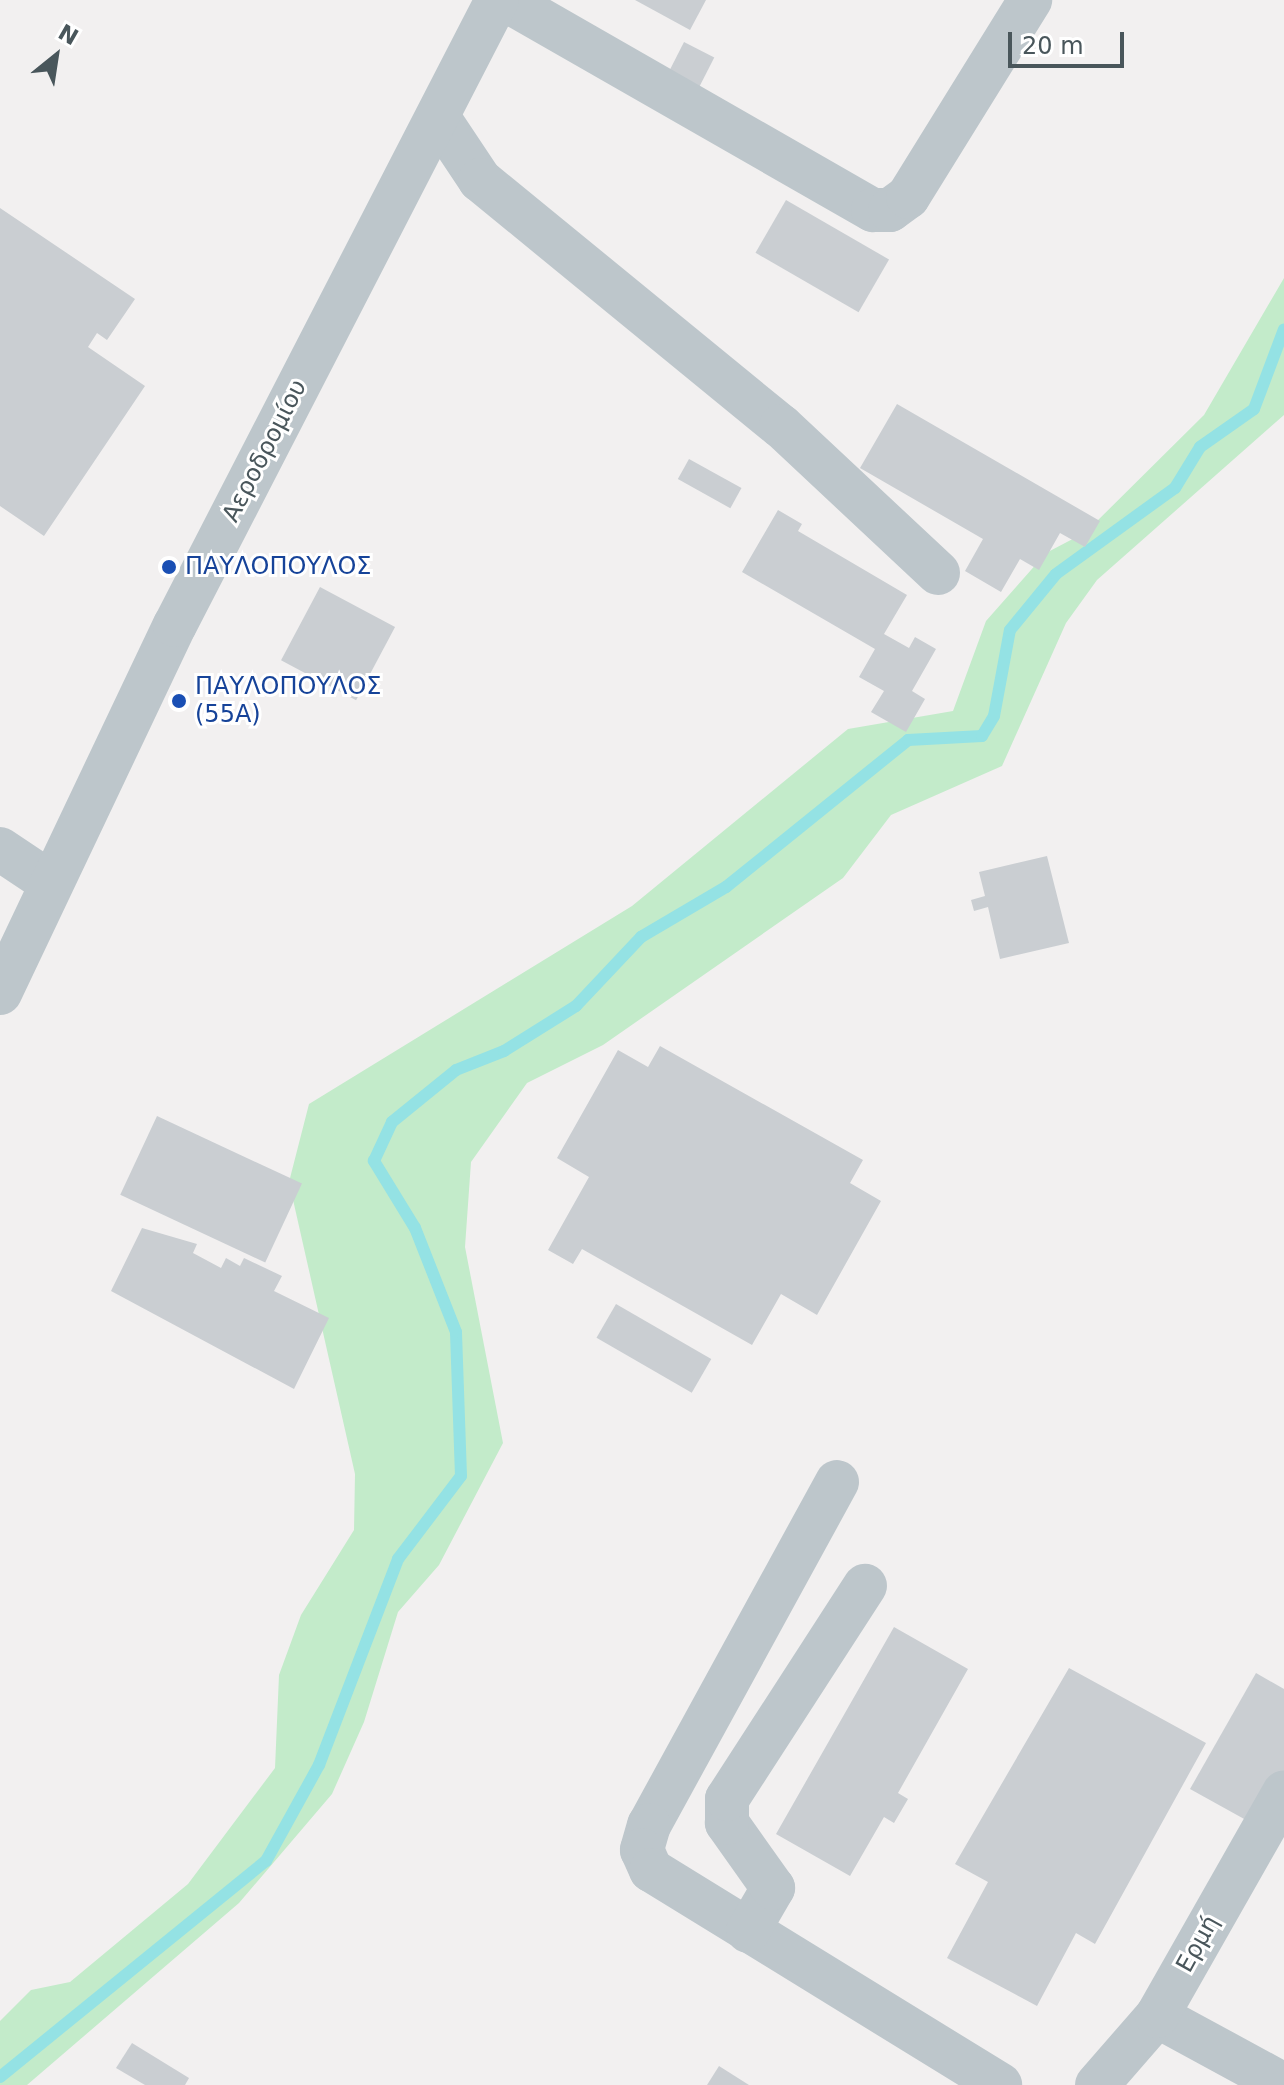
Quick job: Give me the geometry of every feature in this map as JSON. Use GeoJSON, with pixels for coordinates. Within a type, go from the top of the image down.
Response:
{"type":"FeatureCollection","features":[{"type":"Feature","properties":{"kind":"street","name":"Αεροδρομίου"},"geometry":{"type":"LineString","coordinates":[[0,993],[48,881],[497,0]]}},
{"type":"Feature","properties":{"kind":"street"},"geometry":{"type":"LineString","coordinates":[[506,0],[873,210],[890,210],[908,197],[1030,0]]}},
{"type":"Feature","properties":{"kind":"street"},"geometry":{"type":"LineString","coordinates":[[438,117],[480,180],[781,426],[938,573]]}},
{"type":"Feature","properties":{"kind":"street"},"geometry":{"type":"LineString","coordinates":[[0,849],[48,881]]}},
{"type":"Feature","properties":{"kind":"street"},"geometry":{"type":"LineString","coordinates":[[837,1482],[649,1825],[642,1850],[651,1870],[1000,2085]]}},
{"type":"Feature","properties":{"kind":"street"},"geometry":{"type":"LineString","coordinates":[[748,1931],[773,1888],[727,1823],[727,1799],[865,1586]]}},
{"type":"Feature","properties":{"kind":"street","name":"Ερμή"},"geometry":{"type":"LineString","coordinates":[[1097,2085],[1157,2016],[1284,1792]]}},
{"type":"Feature","properties":{"kind":"street"},"geometry":{"type":"LineString","coordinates":[[1157,2016],[1284,2085]]}},
{"type":"Feature","properties":{"kind":"green space"},"geometry":{"type":"Polygon","coordinates":[[[1284,278],[1284,415],[1097,580],[1066,623],[1002,766],[891,815],[843,878],[603,1045],[527,1083],[471,1162],[465,1247],[503,1443],[439,1565],[398,1612],[364,1722],[332,1794],[239,1903],[27,2085],[0,2085],[0,2021],[31,1990],[70,1982],[188,1884],[275,1768],[279,1675],[301,1615],[354,1530],[355,1474],[289,1182],[309,1104],[632,906],[848,729],[953,711],[986,621],[1046,553],[1086,532],[1204,415],[1284,278]]]}},
{"type":"Feature","properties":{"kind":"building"},"geometry":{"type":"Polygon","coordinates":[[[635,0],[706,0],[690,30],[635,0]]]}},
{"type":"Feature","properties":{"kind":"building"},"geometry":{"type":"Polygon","coordinates":[[[684,42],[714,57],[693,99],[663,84],[684,42]]]}},
{"type":"Feature","properties":{"kind":"building"},"geometry":{"type":"Polygon","coordinates":[[[786,200],[889,260],[859,312],[756,253],[786,200]]]}},
{"type":"Feature","properties":{"kind":"building"},"geometry":{"type":"Polygon","coordinates":[[[0,208],[135,299],[107,340],[97,333],[88,347],[145,386],[44,536],[0,506],[0,208]]]}},
{"type":"Feature","properties":{"kind":"building"},"geometry":{"type":"Polygon","coordinates":[[[897,404],[1100,521],[1085,547],[1060,533],[1039,570],[1020,559],[1001,592],[965,571],[983,539],[860,468],[897,404]]]}},
{"type":"Feature","properties":{"kind":"building"},"geometry":{"type":"Polygon","coordinates":[[[689,459],[741,488],[730,508],[678,479],[689,459]]]}},
{"type":"Feature","properties":{"kind":"building"},"geometry":{"type":"Polygon","coordinates":[[[778,510],[802,524],[798,531],[907,595],[884,634],[909,648],[915,637],[936,649],[912,691],[925,699],[906,732],[871,712],[884,691],[859,677],[875,649],[742,572],[778,510]]]}},
{"type":"Feature","properties":{"kind":"building"},"geometry":{"type":"Polygon","coordinates":[[[320,587],[395,627],[356,700],[281,660],[320,587]]]}},
{"type":"Feature","properties":{"kind":"building"},"geometry":{"type":"Polygon","coordinates":[[[1047,856],[1069,943],[1000,959],[988,907],[974,911],[971,900],[985,896],[979,872],[1047,856]]]}},
{"type":"Feature","properties":{"kind":"building"},"geometry":{"type":"Polygon","coordinates":[[[660,1046],[863,1160],[850,1183],[881,1201],[817,1315],[781,1294],[752,1345],[582,1249],[573,1264],[548,1250],[589,1177],[557,1158],[618,1050],[648,1067],[660,1046]]]}},
{"type":"Feature","properties":{"kind":"building"},"geometry":{"type":"Polygon","coordinates":[[[157,1116],[302,1184],[265,1262],[120,1195],[157,1116]]]}},
{"type":"Feature","properties":{"kind":"building"},"geometry":{"type":"Polygon","coordinates":[[[142,1228],[197,1244],[193,1253],[221,1268],[226,1258],[240,1266],[244,1258],[282,1276],[274,1291],[329,1318],[294,1389],[111,1291],[142,1228]]]}},
{"type":"Feature","properties":{"kind":"building"},"geometry":{"type":"Polygon","coordinates":[[[616,1304],[711,1359],[692,1393],[596,1338],[616,1304]]]}},
{"type":"Feature","properties":{"kind":"building"},"geometry":{"type":"Polygon","coordinates":[[[894,1627],[968,1669],[898,1793],[908,1799],[894,1823],[884,1817],[850,1876],[776,1834],[894,1627]]]}},
{"type":"Feature","properties":{"kind":"building"},"geometry":{"type":"Polygon","coordinates":[[[1069,1668],[1206,1743],[1095,1944],[1076,1933],[1037,2006],[947,1958],[988,1882],[955,1864],[1069,1668]]]}},
{"type":"Feature","properties":{"kind":"building"},"geometry":{"type":"Polygon","coordinates":[[[1256,1673],[1284,1689],[1284,1773],[1255,1825],[1190,1789],[1256,1673]]]}},
{"type":"Feature","properties":{"kind":"building"},"geometry":{"type":"Polygon","coordinates":[[[132,2043],[189,2078],[185,2085],[145,2085],[116,2068],[132,2043]]]}},
{"type":"Feature","properties":{"kind":"building"},"geometry":{"type":"Polygon","coordinates":[[[719,2066],[749,2085],[707,2085],[719,2066]]]}},
{"type":"Feature","properties":{"kind":"waterway"},"geometry":{"type":"LineString","coordinates":[[0,2077],[266,1861],[319,1765],[398,1559],[461,1476],[456,1332],[415,1228],[374,1161],[392,1122],[456,1070],[504,1051],[576,1006],[641,937],[726,887],[908,740],[982,736],[994,716],[1010,630],[1056,574],[1175,488],[1200,447],[1254,409],[1284,329]]}},
{"type":"Feature","properties":{"kind":"place","name":"ΠΑΥΛΟΠΟΥΛΟΣ"},"geometry":{"type":"Point","coordinates":[169,567]}},
{"type":"Feature","properties":{"kind":"place","name":"ΠΑΥΛΟΠΟΥΛΟΣ (55Α)"},"geometry":{"type":"Point","coordinates":[179,701]}}]}
